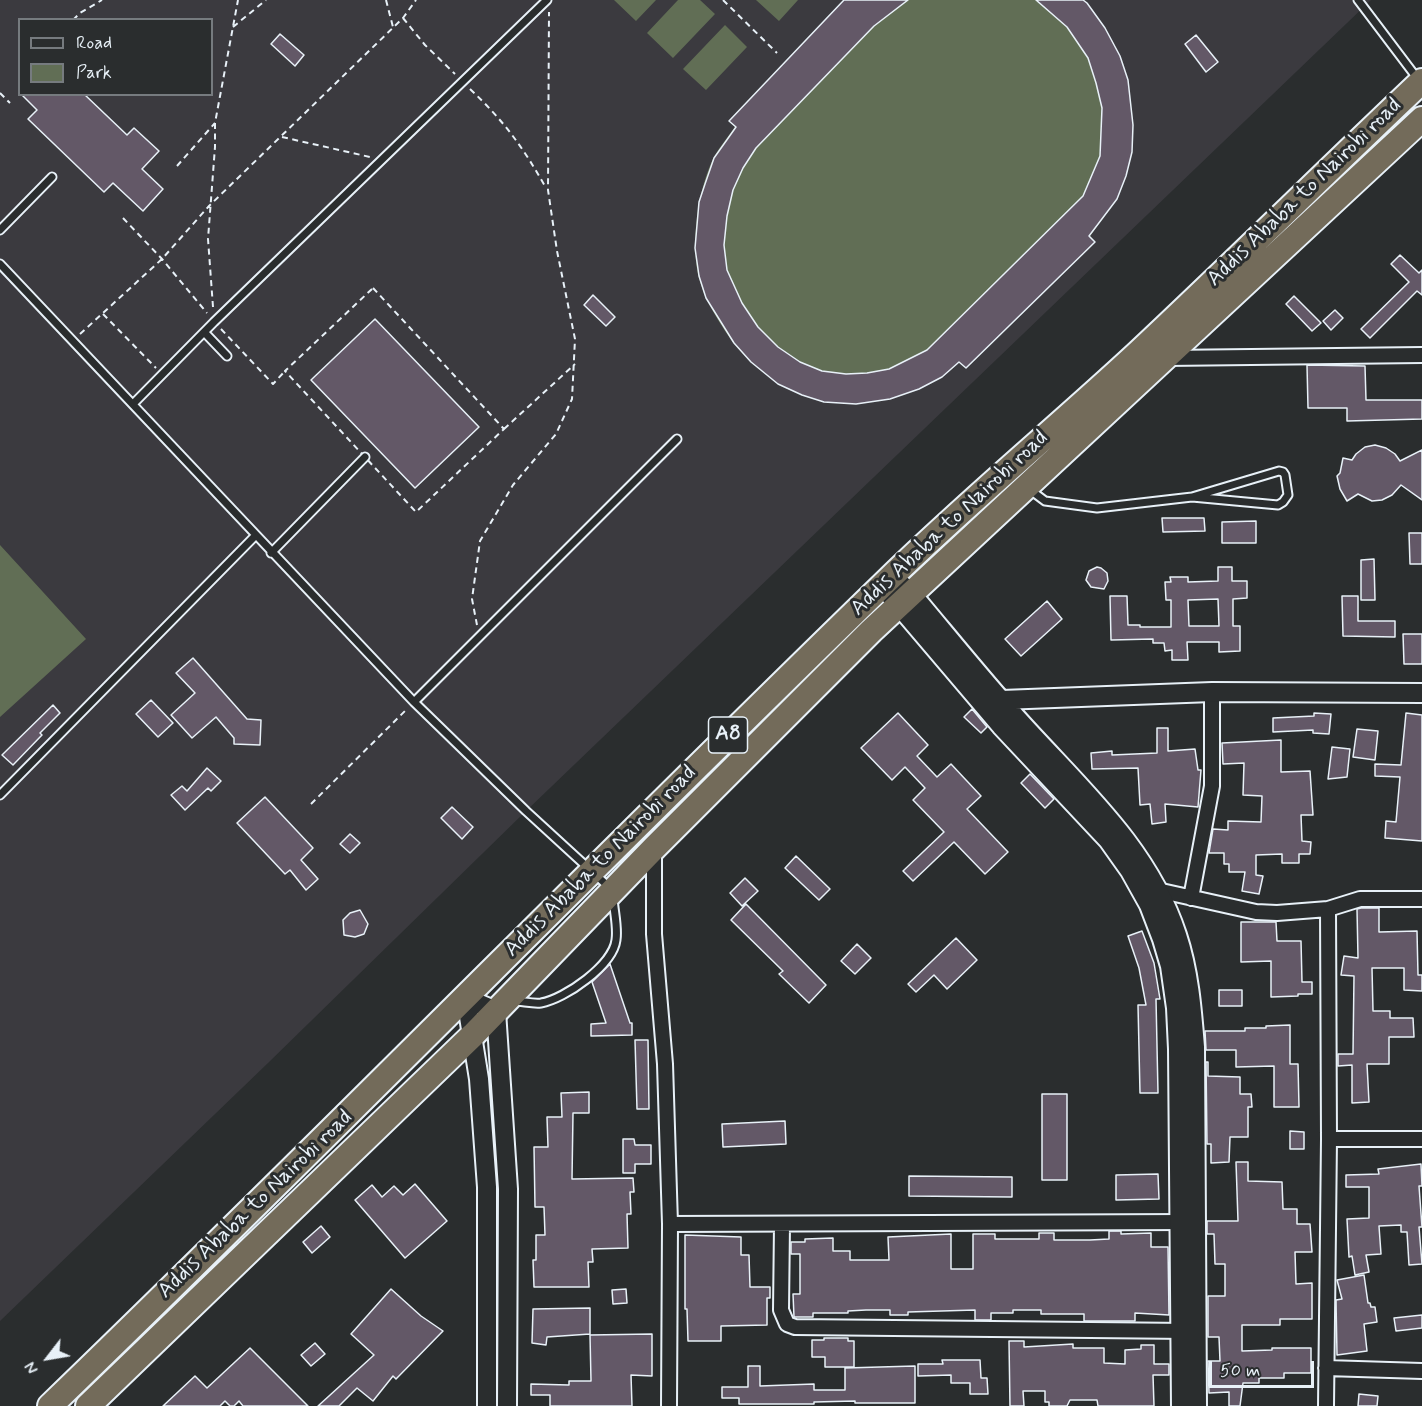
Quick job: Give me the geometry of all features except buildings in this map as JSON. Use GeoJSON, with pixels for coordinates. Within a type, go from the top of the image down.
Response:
{"type":"FeatureCollection","features":[{"type":"Feature","properties":{"kind":"highway","name":"Addis Ababa to Nairobi road"},"geometry":{"type":"LineString","coordinates":[[88,1406],[473,1035],[612,890],[905,599],[1136,354],[1421,82]]}},
{"type":"Feature","properties":{"kind":"highway","name":"Addis Ababa to Nairobi road"},"geometry":{"type":"LineString","coordinates":[[50,1406],[228,1234],[708,755],[887,581],[1164,358],[1422,119]]}},
{"type":"Feature","properties":{"kind":"street"},"geometry":{"type":"LineString","coordinates":[[1164,358],[1422,355]]}},
{"type":"Feature","properties":{"kind":"street"},"geometry":{"type":"LineString","coordinates":[[887,581],[905,599],[1108,840],[1130,871],[1150,893],[1177,935],[1191,1003],[1195,1047],[1187,1222],[1188,1331],[1181,1406]]}},
{"type":"Feature","properties":{"kind":"street"},"geometry":{"type":"LineString","coordinates":[[996,706],[1212,692],[1422,693]]}},
{"type":"Feature","properties":{"kind":"street"},"geometry":{"type":"LineString","coordinates":[[1191,898],[1212,786],[1212,692]]}},
{"type":"Feature","properties":{"kind":"street"},"geometry":{"type":"LineString","coordinates":[[654,848],[654,934],[665,1064],[670,1224],[669,1406]]}},
{"type":"Feature","properties":{"kind":"street"},"geometry":{"type":"LineString","coordinates":[[1150,893],[1191,898],[1256,912],[1278,913],[1328,909],[1359,899],[1422,899]]}},
{"type":"Feature","properties":{"kind":"street"},"geometry":{"type":"LineString","coordinates":[[1326,1406],[1329,1139],[1328,909]]}},
{"type":"Feature","properties":{"kind":"street"},"geometry":{"type":"LineString","coordinates":[[487,1406],[487,1187],[479,1079],[466,998],[501,1006],[508,1189],[507,1406]]}},
{"type":"Feature","properties":{"kind":"street"},"geometry":{"type":"LineString","coordinates":[[1329,1139],[1422,1139]]}},
{"type":"Feature","properties":{"kind":"street"},"geometry":{"type":"LineString","coordinates":[[487,1187],[508,1189]]}},
{"type":"Feature","properties":{"kind":"street"},"geometry":{"type":"LineString","coordinates":[[670,1224],[1187,1222]]}},
{"type":"Feature","properties":{"kind":"street"},"geometry":{"type":"LineString","coordinates":[[782,1225],[781,1310],[787,1324],[795,1327],[1188,1331]]}},
{"type":"Feature","properties":{"kind":"street"},"geometry":{"type":"LineString","coordinates":[[1188,1331],[1197,1406]]}},
{"type":"Feature","properties":{"kind":"street"},"geometry":{"type":"LineString","coordinates":[[1326,1368],[1422,1371]]}},
{"type":"Feature","properties":{"kind":"lane"},"geometry":{"type":"LineString","coordinates":[[133,404],[214,322],[547,0]]}},
{"type":"Feature","properties":{"kind":"lane"},"geometry":{"type":"LineString","coordinates":[[1358,0],[1421,82]]}},
{"type":"Feature","properties":{"kind":"lane"},"geometry":{"type":"LineString","coordinates":[[0,230],[52,177]]}},
{"type":"Feature","properties":{"kind":"lane"},"geometry":{"type":"LineString","coordinates":[[0,264],[414,702],[526,811],[612,890],[616,942],[611,954],[595,974],[579,986],[542,1003],[501,1006]]}},
{"type":"Feature","properties":{"kind":"lane"},"geometry":{"type":"LineString","coordinates":[[205,333],[227,356]]}},
{"type":"Feature","properties":{"kind":"lane"},"geometry":{"type":"LineString","coordinates":[[414,702],[677,439]]}},
{"type":"Feature","properties":{"kind":"lane"},"geometry":{"type":"LineString","coordinates":[[272,553],[365,457]]}},
{"type":"Feature","properties":{"kind":"lane"},"geometry":{"type":"LineString","coordinates":[[1016,479],[1045,501],[1097,508],[1192,497],[1279,471],[1286,475],[1288,495],[1278,505],[1192,497]]}},
{"type":"Feature","properties":{"kind":"lane"},"geometry":{"type":"LineString","coordinates":[[0,795],[256,535]]}},
{"type":"Feature","properties":{"kind":"path"},"geometry":{"type":"LineString","coordinates":[[75,18],[102,0]]}},
{"type":"Feature","properties":{"kind":"path"},"geometry":{"type":"LineString","coordinates":[[214,322],[208,249],[215,123],[238,0]]}},
{"type":"Feature","properties":{"kind":"path"},"geometry":{"type":"LineString","coordinates":[[233,27],[266,0]]}},
{"type":"Feature","properties":{"kind":"path"},"geometry":{"type":"LineString","coordinates":[[386,0],[393,27]]}},
{"type":"Feature","properties":{"kind":"path"},"geometry":{"type":"LineString","coordinates":[[73,340],[162,259],[209,206],[403,18],[416,0]]}},
{"type":"Feature","properties":{"kind":"path"},"geometry":{"type":"LineString","coordinates":[[723,0],[777,53]]}},
{"type":"Feature","properties":{"kind":"path"},"geometry":{"type":"LineString","coordinates":[[479,637],[472,599],[480,541],[513,485],[555,434],[572,399],[575,339],[557,251],[548,190],[549,11]]}},
{"type":"Feature","properties":{"kind":"path"},"geometry":{"type":"LineString","coordinates":[[403,18],[425,45],[495,113],[525,150],[548,190]]}},
{"type":"Feature","properties":{"kind":"path"},"geometry":{"type":"LineString","coordinates":[[0,93],[10,103]]}},
{"type":"Feature","properties":{"kind":"path"},"geometry":{"type":"LineString","coordinates":[[177,166],[215,123]]}},
{"type":"Feature","properties":{"kind":"path"},"geometry":{"type":"LineString","coordinates":[[282,137],[381,160]]}},
{"type":"Feature","properties":{"kind":"path"},"geometry":{"type":"LineString","coordinates":[[123,218],[162,259],[214,322],[273,384],[373,288],[504,429]]}},
{"type":"Feature","properties":{"kind":"path"},"geometry":{"type":"LineString","coordinates":[[103,314],[162,374]]}},
{"type":"Feature","properties":{"kind":"path"},"geometry":{"type":"LineString","coordinates":[[285,371],[416,512],[575,364]]}},
{"type":"Feature","properties":{"kind":"path"},"geometry":{"type":"LineString","coordinates":[[311,804],[414,702]]}},
{"type":"Feature","properties":{"kind":"shaded area"},"geometry":{"type":"Polygon","coordinates":[[[0,0],[1371,0],[526,811],[0,1321],[0,0]]]}},
{"type":"Feature","properties":{"kind":"green space"},"geometry":{"type":"Polygon","coordinates":[[[614,0],[656,0],[636,21],[614,0]]]}},
{"type":"Feature","properties":{"kind":"green space"},"geometry":{"type":"Polygon","coordinates":[[[678,0],[700,0],[715,14],[673,58],[647,33],[678,0]]]}},
{"type":"Feature","properties":{"kind":"green space"},"geometry":{"type":"Polygon","coordinates":[[[756,0],[798,0],[779,21],[756,0]]]}},
{"type":"Feature","properties":{"kind":"green space"},"geometry":{"type":"Polygon","coordinates":[[[844,0],[1083,0],[1087,3],[1128,80],[1133,125],[1132,152],[1117,199],[1090,236],[1095,242],[966,368],[959,362],[929,382],[898,396],[866,402],[834,402],[803,394],[774,380],[748,359],[713,312],[699,278],[695,249],[697,216],[704,184],[714,157],[735,127],[729,121],[844,0]]]}},
{"type":"Feature","properties":{"kind":"green space"},"geometry":{"type":"Polygon","coordinates":[[[725,25],[747,47],[706,90],[683,69],[725,25]]]}},
{"type":"Feature","properties":{"kind":"green space"},"geometry":{"type":"Polygon","coordinates":[[[0,545],[86,639],[0,717],[0,545]]]}}]}
